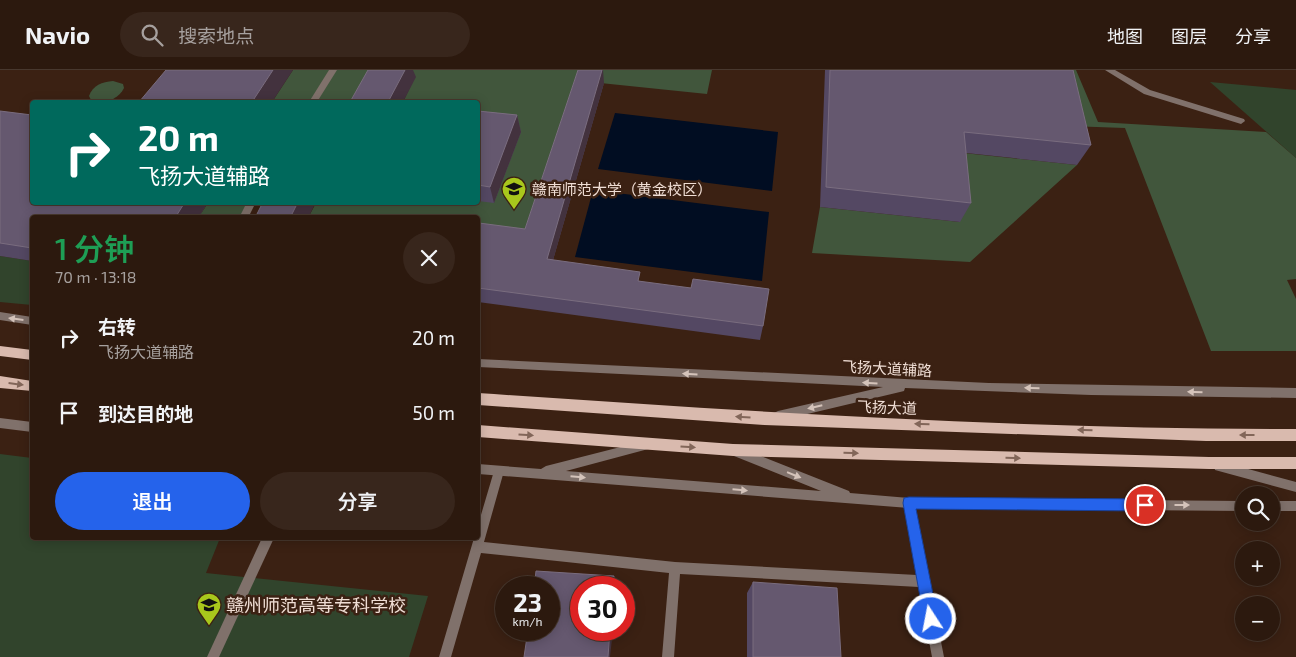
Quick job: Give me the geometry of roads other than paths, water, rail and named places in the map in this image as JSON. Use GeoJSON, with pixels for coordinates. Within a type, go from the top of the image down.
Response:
{"type":"FeatureCollection","features":[{"type":"Feature","properties":{"kind":"main road"},"geometry":{"type":"LineString","coordinates":[[0,351],[30,355]]}},
{"type":"Feature","properties":{"kind":"main road"},"geometry":{"type":"LineString","coordinates":[[0,382],[30,386]]}},
{"type":"Feature","properties":{"kind":"main road","name":"飞扬大道"},"geometry":{"type":"LineString","coordinates":[[480,399],[764,419],[1206,435],[1296,435]]}},
{"type":"Feature","properties":{"kind":"main road"},"geometry":{"type":"LineString","coordinates":[[480,431],[733,450],[1209,463],[1296,463]]}},
{"type":"Feature","properties":{"kind":"street"},"geometry":{"type":"LineString","coordinates":[[314,100],[333,70]]}},
{"type":"Feature","properties":{"kind":"street"},"geometry":{"type":"LineString","coordinates":[[1109,70],[1148,92],[1241,121]]}},
{"type":"Feature","properties":{"kind":"street"},"geometry":{"type":"LineString","coordinates":[[0,316],[30,321]]}},
{"type":"Feature","properties":{"kind":"street","name":"飞扬大道辅路"},"geometry":{"type":"LineString","coordinates":[[480,363],[913,385],[1214,393],[1296,393]]}},
{"type":"Feature","properties":{"kind":"street"},"geometry":{"type":"LineString","coordinates":[[764,419],[913,385]]}},
{"type":"Feature","properties":{"kind":"street"},"geometry":{"type":"LineString","coordinates":[[0,423],[30,427]]}},
{"type":"Feature","properties":{"kind":"street"},"geometry":{"type":"LineString","coordinates":[[537,473],[653,444]]}},
{"type":"Feature","properties":{"kind":"street"},"geometry":{"type":"LineString","coordinates":[[733,450],[855,500]]}},
{"type":"Feature","properties":{"kind":"street"},"geometry":{"type":"LineString","coordinates":[[1209,463],[1296,487]]}},
{"type":"Feature","properties":{"kind":"street"},"geometry":{"type":"LineString","coordinates":[[480,469],[909,503],[1235,506]]}},
{"type":"Feature","properties":{"kind":"street"},"geometry":{"type":"LineString","coordinates":[[480,534],[499,471]]}},
{"type":"Feature","properties":{"kind":"street"},"geometry":{"type":"LineString","coordinates":[[909,503],[938,657]]}},
{"type":"Feature","properties":{"kind":"street"},"geometry":{"type":"LineString","coordinates":[[1280,506],[1296,506]]}},
{"type":"Feature","properties":{"kind":"street"},"geometry":{"type":"LineString","coordinates":[[213,657],[267,540]]}},
{"type":"Feature","properties":{"kind":"street"},"geometry":{"type":"LineString","coordinates":[[445,657],[478,540]]}},
{"type":"Feature","properties":{"kind":"street"},"geometry":{"type":"LineString","coordinates":[[476,547],[675,568],[924,581]]}},
{"type":"Feature","properties":{"kind":"street"},"geometry":{"type":"LineString","coordinates":[[668,657],[675,568]]}},
{"type":"Feature","properties":{"kind":"water"},"geometry":{"type":"Polygon","coordinates":[[[615,113],[778,132],[772,191],[598,169],[615,113]]]}},
{"type":"Feature","properties":{"kind":"water"},"geometry":{"type":"Polygon","coordinates":[[[593,190],[769,212],[762,281],[575,257],[593,190]]]}},
{"type":"Feature","properties":{"kind":"place","name":"赣南师范大学（黄金校区）"},"geometry":{"type":"Point","coordinates":[514,210]}},
{"type":"Feature","properties":{"kind":"place","name":"赣州师范高等专科学校"},"geometry":{"type":"Point","coordinates":[209,626]}}]}
